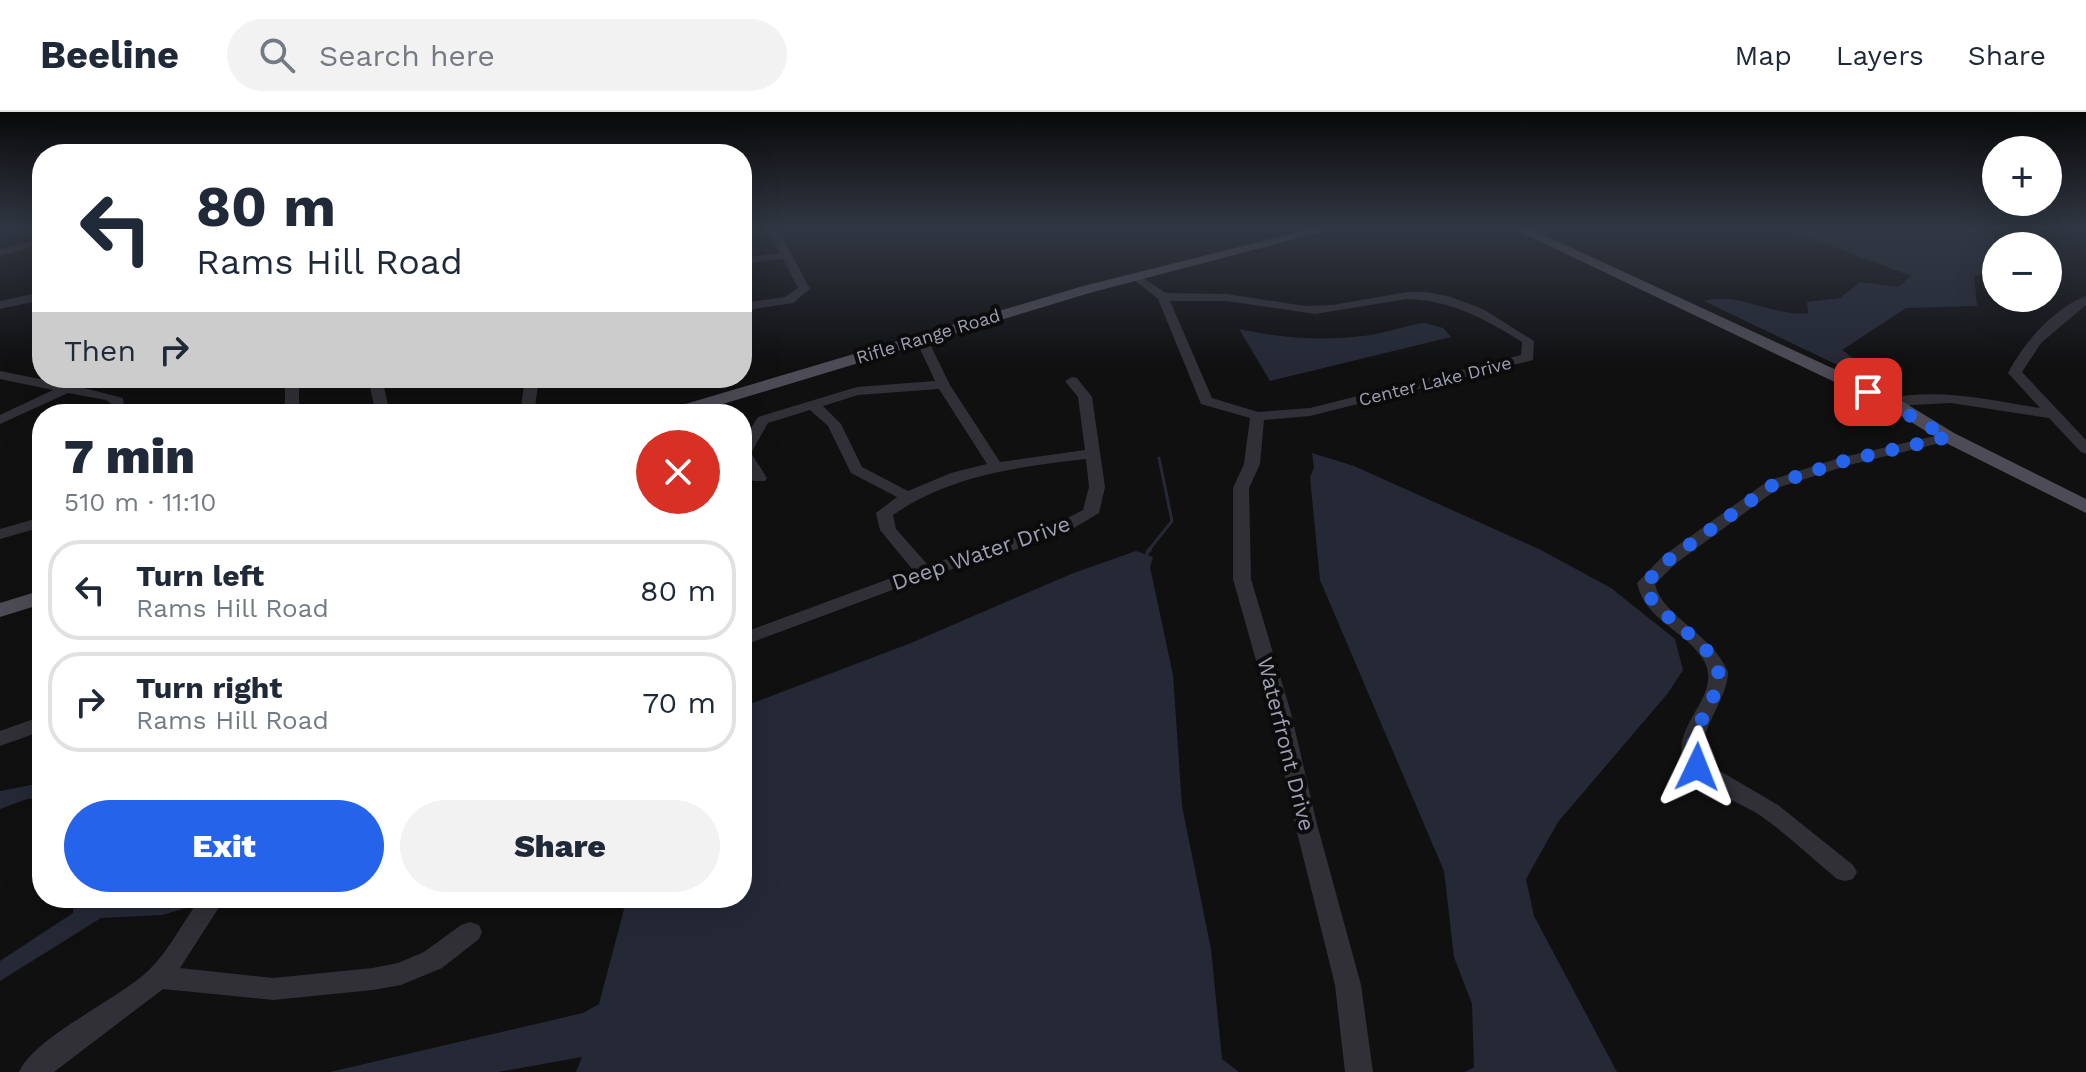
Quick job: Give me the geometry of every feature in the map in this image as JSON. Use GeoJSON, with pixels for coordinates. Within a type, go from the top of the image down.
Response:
{"type":"FeatureCollection","features":[{"type":"Feature","properties":{"kind":"main road","name":"Rifle Range Road"},"geometry":{"type":"LineString","coordinates":[[714,404],[921,338],[1150,274]]}},
{"type":"Feature","properties":{"kind":"main road"},"geometry":{"type":"LineString","coordinates":[[1616,274],[1891,402],[1948,437],[2086,507]]}},
{"type":"Feature","properties":{"kind":"main road"},"geometry":{"type":"LineString","coordinates":[[0,610],[32,600]]}},
{"type":"Feature","properties":{"kind":"street"},"geometry":{"type":"LineString","coordinates":[[752,306],[774,304],[801,294],[804,285],[798,274]]}},
{"type":"Feature","properties":{"kind":"street","name":"Center Lake Drive"},"geometry":{"type":"LineString","coordinates":[[1137,277],[1163,297],[1206,401],[1257,416],[1310,412],[1528,357],[1528,341],[1467,304],[1429,294],[1390,297],[1319,310],[1290,309],[1232,298],[1163,297]]}},
{"type":"Feature","properties":{"kind":"street"},"geometry":{"type":"LineString","coordinates":[[0,305],[32,298]]}},
{"type":"Feature","properties":{"kind":"street"},"geometry":{"type":"LineString","coordinates":[[2086,300],[2047,328],[2025,352],[2015,373],[2086,449]]}},
{"type":"Feature","properties":{"kind":"street"},"geometry":{"type":"LineString","coordinates":[[921,338],[943,385],[995,465]]}},
{"type":"Feature","properties":{"kind":"street"},"geometry":{"type":"LineString","coordinates":[[0,375],[32,381]]}},
{"type":"Feature","properties":{"kind":"street","name":"Deep Water Drive"},"geometry":{"type":"LineString","coordinates":[[752,636],[924,572],[1056,531],[1091,513],[1097,487],[1085,397],[1072,381]]}},
{"type":"Feature","properties":{"kind":"street"},"geometry":{"type":"LineString","coordinates":[[752,438],[763,420],[857,391],[943,385]]}},
{"type":"Feature","properties":{"kind":"street"},"geometry":{"type":"LineString","coordinates":[[34,404],[67,388],[110,397],[118,404]]}},
{"type":"Feature","properties":{"kind":"street"},"geometry":{"type":"LineString","coordinates":[[1891,402],[1921,396],[1948,398],[2051,414]]}},
{"type":"Feature","properties":{"kind":"street"},"geometry":{"type":"LineString","coordinates":[[0,420],[32,405]]}},
{"type":"Feature","properties":{"kind":"street"},"geometry":{"type":"LineString","coordinates":[[813,405],[834,424],[856,470],[906,496]]}},
{"type":"Feature","properties":{"kind":"street","name":"Waterfront Drive"},"geometry":{"type":"LineString","coordinates":[[1257,416],[1252,464],[1241,488],[1242,579],[1281,713],[1348,985],[1357,1061]]}},
{"type":"Feature","properties":{"kind":"street"},"geometry":{"type":"LineString","coordinates":[[1845,872],[1770,811],[1704,773],[1694,763],[1693,750],[1703,713],[1717,690],[1718,669],[1703,646],[1650,599],[1646,583],[1667,561],[1774,484],[1844,461],[1948,437]]}},
{"type":"Feature","properties":{"kind":"street"},"geometry":{"type":"LineString","coordinates":[[924,572],[888,530],[884,513],[906,496],[995,465],[1091,454]]}},
{"type":"Feature","properties":{"kind":"street"},"geometry":{"type":"LineString","coordinates":[[752,467],[759,478]]}},
{"type":"Feature","properties":{"kind":"street"},"geometry":{"type":"LineString","coordinates":[[0,534],[32,525]]}},
{"type":"Feature","properties":{"kind":"street"},"geometry":{"type":"LineString","coordinates":[[0,739],[32,727]]}},
{"type":"Feature","properties":{"kind":"street"},"geometry":{"type":"LineString","coordinates":[[33,1072],[79,1034],[159,977],[207,908]]}},
{"type":"Feature","properties":{"kind":"street"},"geometry":{"type":"LineString","coordinates":[[159,977],[273,989],[387,977],[433,960],[470,932]]}},
{"type":"Feature","properties":{"kind":"water"},"geometry":{"type":"Polygon","coordinates":[[[1905,274],[1982,274],[1974,276],[1977,306],[1906,308],[1842,350],[1870,370],[1854,373],[1704,301],[1730,299],[1781,311],[1808,313],[1807,302],[1840,298],[1860,282],[1898,287],[1911,276],[1905,274]]]}},
{"type":"Feature","properties":{"kind":"water"},"geometry":{"type":"Polygon","coordinates":[[[1424,323],[1443,328],[1451,337],[1270,381],[1239,329],[1285,336],[1331,338],[1371,335],[1424,323]]]}},
{"type":"Feature","properties":{"kind":"water"},"geometry":{"type":"Polygon","coordinates":[[[1312,453],[1354,466],[1541,550],[1611,588],[1675,639],[1683,670],[1668,693],[1558,822],[1526,879],[1534,916],[1617,1072],[1465,1072],[1474,1067],[1472,1004],[1454,957],[1444,871],[1320,580],[1310,477],[1314,468],[1312,453]]]}},
{"type":"Feature","properties":{"kind":"water"},"geometry":{"type":"Polygon","coordinates":[[[1136,551],[1153,557],[1150,567],[1173,675],[1182,806],[1211,949],[1222,1059],[1239,1072],[576,1072],[582,1057],[498,1072],[330,1072],[583,1013],[599,1004],[624,908],[752,908],[752,703],[911,643],[1071,574],[1136,551]]]}},
{"type":"Feature","properties":{"kind":"water"},"geometry":{"type":"Polygon","coordinates":[[[32,785],[32,799],[0,809],[0,791],[32,785]]]}},
{"type":"Feature","properties":{"kind":"water"},"geometry":{"type":"Polygon","coordinates":[[[73,908],[186,908],[162,915],[101,918],[0,981],[0,961],[73,913],[73,908]]]}},
{"type":"Feature","properties":{"kind":"waterway"},"geometry":{"type":"LineString","coordinates":[[1148,551],[1172,521],[1159,458]]}},
{"type":"Feature","properties":{"kind":"waterway"},"geometry":{"type":"LineString","coordinates":[[1147,553],[1150,549]]}},
{"type":"Feature","properties":{"kind":"route"},"geometry":{"type":"LineString","coordinates":[[1697,767],[1693,750],[1703,713],[1717,690],[1718,669],[1703,646],[1650,599],[1646,583],[1667,561],[1774,484],[1844,461],[1948,437],[1891,402],[1868,392]]}}]}
